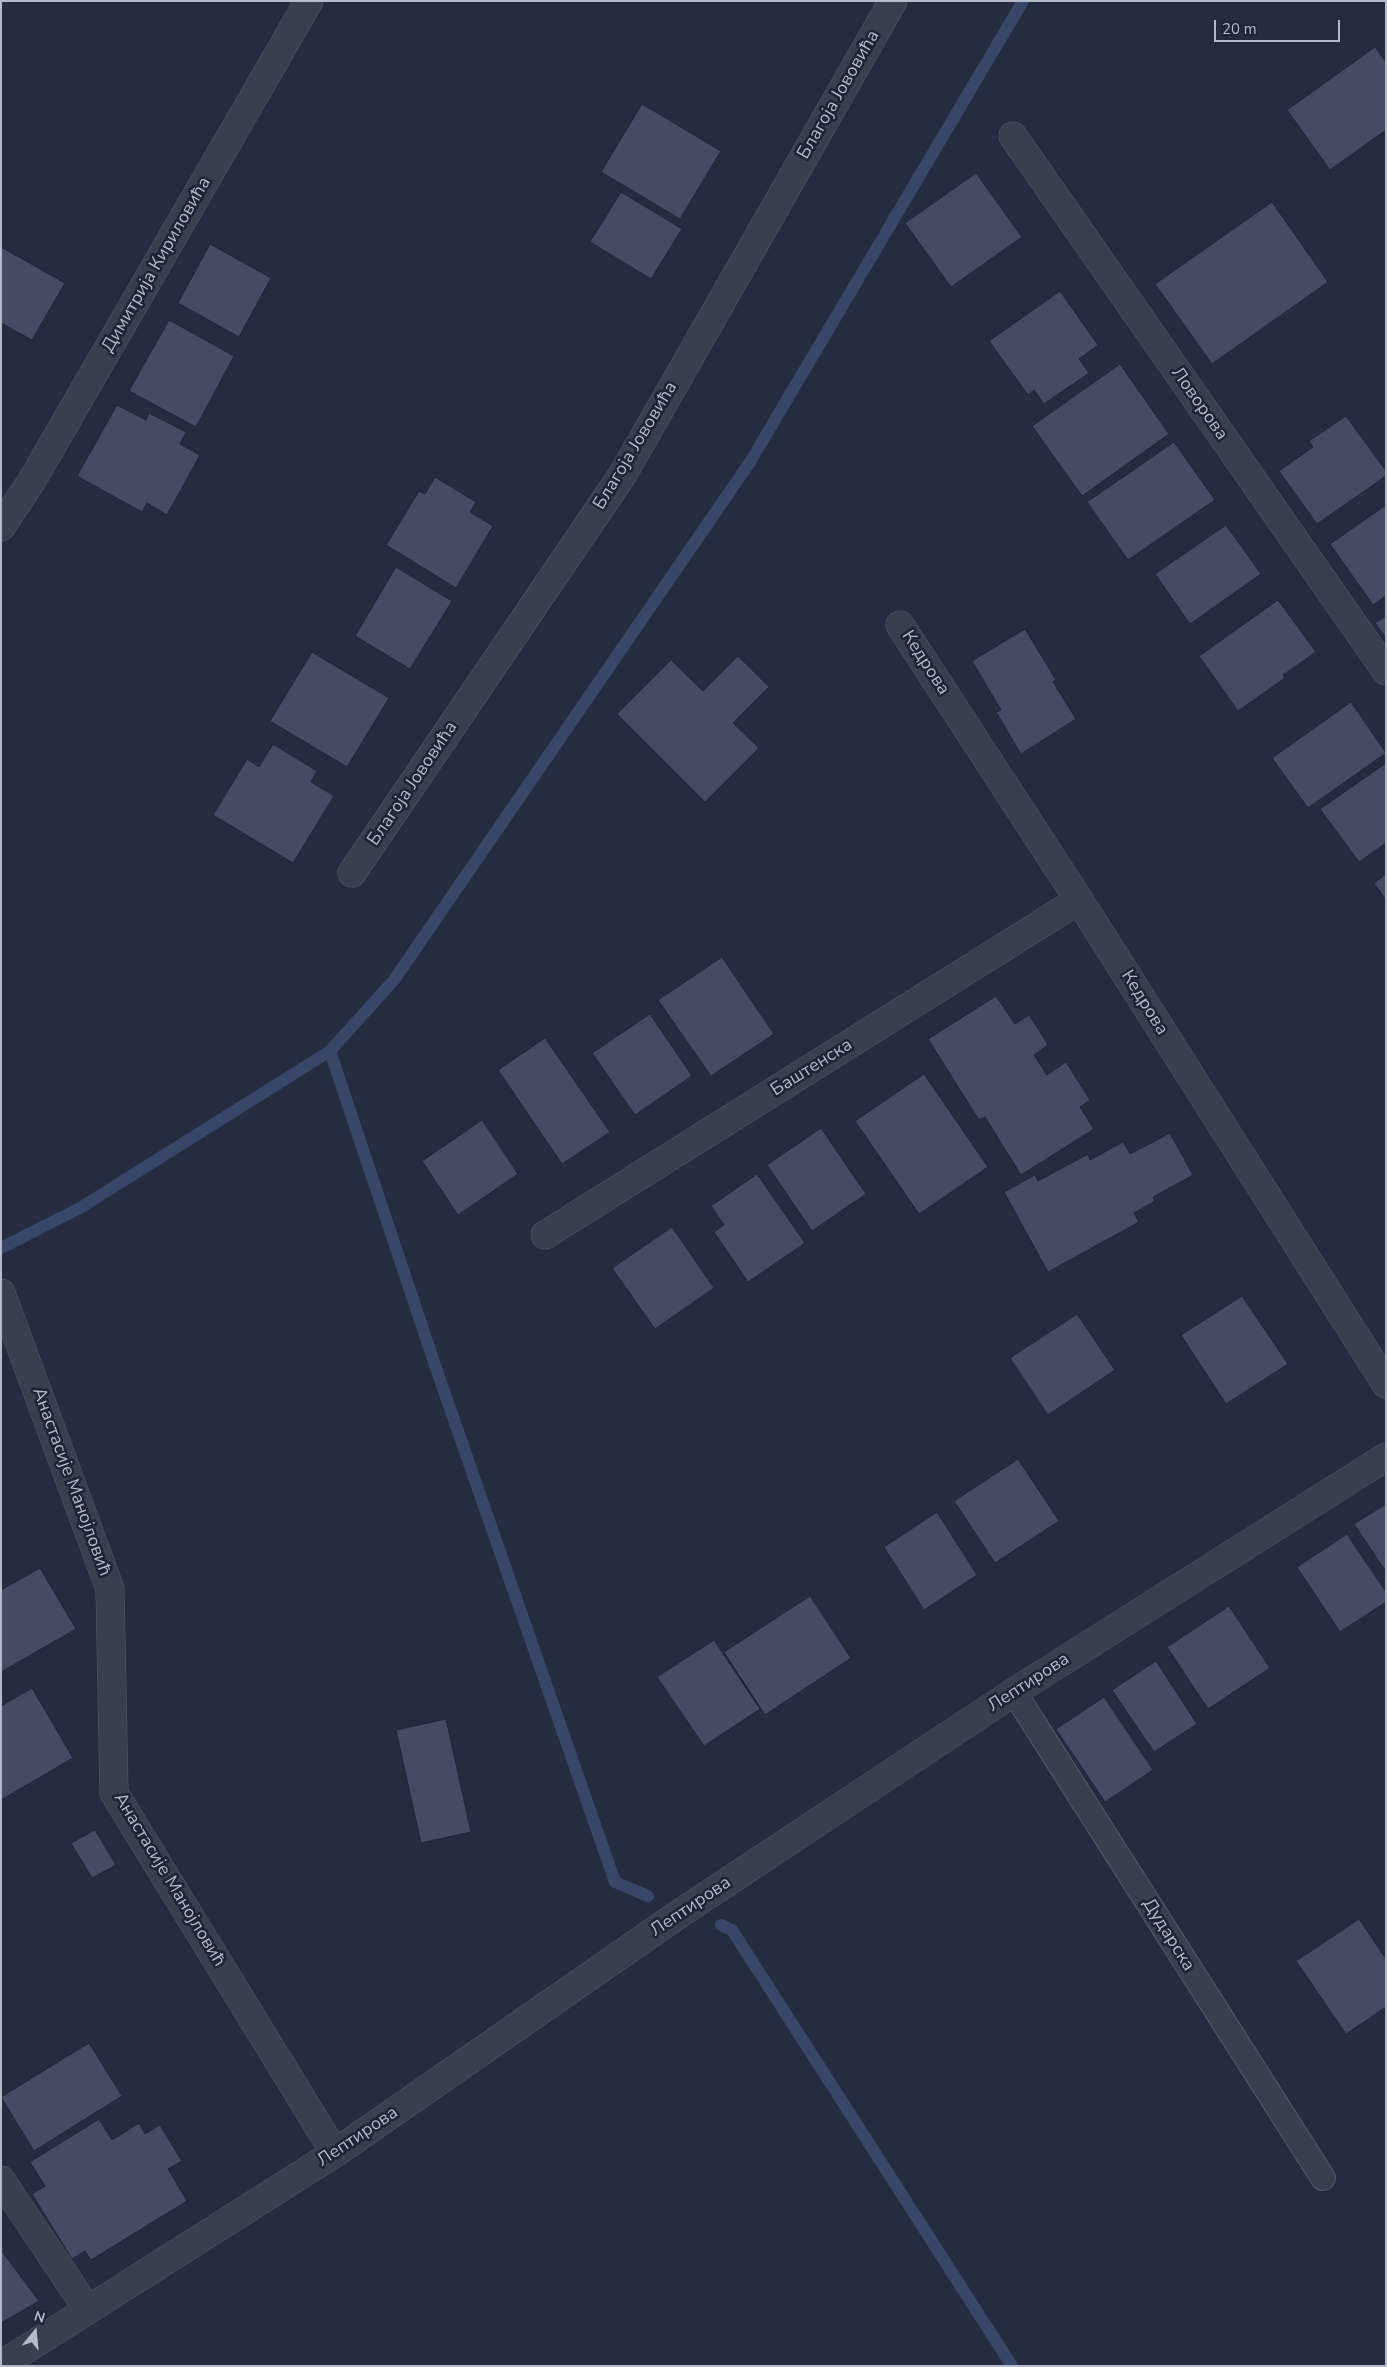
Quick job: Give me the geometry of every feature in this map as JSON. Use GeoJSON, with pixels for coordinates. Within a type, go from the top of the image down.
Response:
{"type":"FeatureCollection","features":[{"type":"Feature","properties":{"kind":"street","name":"Димитрија Кириловића"},"geometry":{"type":"LineString","coordinates":[[1,527],[31,482],[309,1]]}},
{"type":"Feature","properties":{"kind":"street","name":"Благоја Јововића"},"geometry":{"type":"LineString","coordinates":[[352,873],[623,474],[893,1]]}},
{"type":"Feature","properties":{"kind":"street","name":"Ловорова"},"geometry":{"type":"LineString","coordinates":[[1013,136],[1386,671]]}},
{"type":"Feature","properties":{"kind":"street","name":"Кедрова"},"geometry":{"type":"LineString","coordinates":[[900,625],[1079,900],[1386,1384]]}},
{"type":"Feature","properties":{"kind":"street","name":"Баштенска"},"geometry":{"type":"LineString","coordinates":[[545,1235],[1079,900]]}},
{"type":"Feature","properties":{"kind":"street","name":"Анастасије Манојловић"},"geometry":{"type":"LineString","coordinates":[[2,1293],[110,1589],[114,1793],[335,2153]]}},
{"type":"Feature","properties":{"kind":"street","name":"Лептирова"},"geometry":{"type":"LineString","coordinates":[[1,2364],[335,2153],[680,1914],[1014,1692],[1386,1457]]}},
{"type":"Feature","properties":{"kind":"street"},"geometry":{"type":"LineString","coordinates":[[1,2180],[88,2310]]}},
{"type":"Feature","properties":{"kind":"lane","name":"Дударска"},"geometry":{"type":"LineString","coordinates":[[1014,1692],[1323,2178]]}},
{"type":"Feature","properties":{"kind":"building"},"geometry":{"type":"Polygon","coordinates":[[[1375,47],[1386,62],[1386,130],[1330,170],[1287,110],[1375,47]]]}},
{"type":"Feature","properties":{"kind":"building"},"geometry":{"type":"Polygon","coordinates":[[[642,104],[721,151],[680,219],[601,172],[642,104]]]}},
{"type":"Feature","properties":{"kind":"building"},"geometry":{"type":"Polygon","coordinates":[[[976,173],[1022,237],[951,287],[905,223],[976,173]]]}},
{"type":"Feature","properties":{"kind":"building"},"geometry":{"type":"Polygon","coordinates":[[[621,192],[682,229],[651,279],[590,242],[621,192]]]}},
{"type":"Feature","properties":{"kind":"building"},"geometry":{"type":"Polygon","coordinates":[[[1272,202],[1328,282],[1212,364],[1155,284],[1272,202]]]}},
{"type":"Feature","properties":{"kind":"building"},"geometry":{"type":"Polygon","coordinates":[[[210,244],[271,278],[239,337],[178,303],[210,244]]]}},
{"type":"Feature","properties":{"kind":"building"},"geometry":{"type":"Polygon","coordinates":[[[1,247],[65,283],[32,340],[1,323],[1,247]]]}},
{"type":"Feature","properties":{"kind":"building"},"geometry":{"type":"Polygon","coordinates":[[[1060,291],[1098,345],[1079,359],[1089,373],[1044,404],[1034,390],[1028,395],[989,341],[1060,291]]]}},
{"type":"Feature","properties":{"kind":"building"},"geometry":{"type":"Polygon","coordinates":[[[169,320],[234,356],[196,427],[129,391],[169,320]]]}},
{"type":"Feature","properties":{"kind":"building"},"geometry":{"type":"Polygon","coordinates":[[[1120,364],[1169,434],[1082,496],[1032,426],[1120,364]]]}},
{"type":"Feature","properties":{"kind":"building"},"geometry":{"type":"Polygon","coordinates":[[[117,405],[146,420],[149,413],[186,432],[180,444],[200,455],[167,515],[147,503],[142,512],[77,476],[117,405]]]}},
{"type":"Feature","properties":{"kind":"building"},"geometry":{"type":"Polygon","coordinates":[[[1346,416],[1386,471],[1386,476],[1317,524],[1279,471],[1313,447],[1309,441],[1346,416]]]}},
{"type":"Feature","properties":{"kind":"building"},"geometry":{"type":"Polygon","coordinates":[[[1174,442],[1215,500],[1128,560],[1087,502],[1174,442]]]}},
{"type":"Feature","properties":{"kind":"building"},"geometry":{"type":"Polygon","coordinates":[[[435,477],[476,502],[470,512],[493,526],[456,588],[386,545],[419,491],[425,494],[435,477]]]}},
{"type":"Feature","properties":{"kind":"building"},"geometry":{"type":"Polygon","coordinates":[[[1386,505],[1386,596],[1373,605],[1330,544],[1386,505]]]}},
{"type":"Feature","properties":{"kind":"building"},"geometry":{"type":"Polygon","coordinates":[[[1226,525],[1261,574],[1190,624],[1155,574],[1226,525]]]}},
{"type":"Feature","properties":{"kind":"building"},"geometry":{"type":"Polygon","coordinates":[[[396,567],[452,601],[410,669],[355,636],[396,567]]]}},
{"type":"Feature","properties":{"kind":"building"},"geometry":{"type":"Polygon","coordinates":[[[1278,600],[1316,652],[1283,675],[1285,678],[1238,711],[1199,656],[1278,600]]]}},
{"type":"Feature","properties":{"kind":"building"},"geometry":{"type":"Polygon","coordinates":[[[1386,616],[1386,638],[1375,623],[1386,616]]]}},
{"type":"Feature","properties":{"kind":"building"},"geometry":{"type":"Polygon","coordinates":[[[1025,629],[1056,680],[1053,682],[1076,719],[1021,754],[996,712],[1001,710],[972,661],[1025,629]]]}},
{"type":"Feature","properties":{"kind":"building"},"geometry":{"type":"Polygon","coordinates":[[[312,652],[389,698],[347,767],[270,721],[312,652]]]}},
{"type":"Feature","properties":{"kind":"building"},"geometry":{"type":"Polygon","coordinates":[[[738,656],[769,687],[733,723],[759,748],[705,802],[617,714],[671,660],[703,691],[738,656]]]}},
{"type":"Feature","properties":{"kind":"building"},"geometry":{"type":"Polygon","coordinates":[[[1351,702],[1386,753],[1308,808],[1272,758],[1351,702]]]}},
{"type":"Feature","properties":{"kind":"building"},"geometry":{"type":"Polygon","coordinates":[[[273,744],[317,771],[311,782],[334,796],[293,863],[213,815],[247,759],[259,767],[273,744]]]}},
{"type":"Feature","properties":{"kind":"building"},"geometry":{"type":"Polygon","coordinates":[[[1386,763],[1386,843],[1359,862],[1320,809],[1386,763]]]}},
{"type":"Feature","properties":{"kind":"building"},"geometry":{"type":"Polygon","coordinates":[[[1386,874],[1386,900],[1374,883],[1386,874]]]}},
{"type":"Feature","properties":{"kind":"building"},"geometry":{"type":"Polygon","coordinates":[[[722,957],[774,1034],[711,1076],[658,1000],[722,957]]]}},
{"type":"Feature","properties":{"kind":"building"},"geometry":{"type":"Polygon","coordinates":[[[996,996],[1015,1024],[1029,1015],[1039,1030],[1048,1045],[1034,1055],[1047,1075],[1066,1062],[1090,1100],[1080,1107],[1094,1129],[1021,1175],[985,1117],[979,1120],[928,1039],[996,996]]]}},
{"type":"Feature","properties":{"kind":"building"},"geometry":{"type":"Polygon","coordinates":[[[650,1014],[692,1076],[635,1115],[592,1053],[650,1014]]]}},
{"type":"Feature","properties":{"kind":"building"},"geometry":{"type":"Polygon","coordinates":[[[545,1038],[610,1132],[562,1164],[498,1070],[545,1038]]]}},
{"type":"Feature","properties":{"kind":"building"},"geometry":{"type":"Polygon","coordinates":[[[924,1074],[988,1167],[919,1214],[855,1121],[924,1074]]]}},
{"type":"Feature","properties":{"kind":"building"},"geometry":{"type":"Polygon","coordinates":[[[482,1120],[518,1174],[458,1215],[422,1161],[482,1120]]]}},
{"type":"Feature","properties":{"kind":"building"},"geometry":{"type":"Polygon","coordinates":[[[821,1128],[866,1194],[812,1231],[767,1165],[821,1128]]]}},
{"type":"Feature","properties":{"kind":"building"},"geometry":{"type":"Polygon","coordinates":[[[1170,1133],[1193,1175],[1153,1197],[1155,1201],[1134,1213],[1139,1222],[1048,1272],[1004,1192],[1035,1175],[1038,1181],[1088,1154],[1090,1160],[1123,1142],[1130,1154],[1170,1133]]]}},
{"type":"Feature","properties":{"kind":"building"},"geometry":{"type":"Polygon","coordinates":[[[757,1174],[805,1243],[748,1282],[714,1232],[724,1225],[711,1206],[757,1174]]]}},
{"type":"Feature","properties":{"kind":"building"},"geometry":{"type":"Polygon","coordinates":[[[672,1227],[714,1288],[655,1329],[612,1268],[672,1227]]]}},
{"type":"Feature","properties":{"kind":"building"},"geometry":{"type":"Polygon","coordinates":[[[1242,1296],[1288,1364],[1226,1404],[1181,1335],[1242,1296]]]}},
{"type":"Feature","properties":{"kind":"building"},"geometry":{"type":"Polygon","coordinates":[[[1077,1314],[1115,1370],[1048,1415],[1010,1358],[1077,1314]]]}},
{"type":"Feature","properties":{"kind":"building"},"geometry":{"type":"Polygon","coordinates":[[[1018,1459],[1059,1521],[995,1563],[954,1501],[1018,1459]]]}},
{"type":"Feature","properties":{"kind":"building"},"geometry":{"type":"Polygon","coordinates":[[[1386,1504],[1386,1572],[1354,1524],[1386,1504]]]}},
{"type":"Feature","properties":{"kind":"building"},"geometry":{"type":"Polygon","coordinates":[[[937,1512],[977,1575],[924,1610],[884,1547],[937,1512]]]}},
{"type":"Feature","properties":{"kind":"building"},"geometry":{"type":"Polygon","coordinates":[[[1347,1534],[1386,1592],[1386,1602],[1340,1632],[1297,1567],[1347,1534]]]}},
{"type":"Feature","properties":{"kind":"building"},"geometry":{"type":"Polygon","coordinates":[[[40,1568],[76,1629],[1,1672],[1,1590],[40,1568]]]}},
{"type":"Feature","properties":{"kind":"building"},"geometry":{"type":"Polygon","coordinates":[[[810,1596],[851,1658],[765,1715],[724,1652],[810,1596]]]}},
{"type":"Feature","properties":{"kind":"building"},"geometry":{"type":"Polygon","coordinates":[[[1229,1606],[1270,1668],[1208,1709],[1167,1647],[1229,1606]]]}},
{"type":"Feature","properties":{"kind":"building"},"geometry":{"type":"Polygon","coordinates":[[[714,1640],[760,1709],[704,1746],[657,1677],[714,1640]]]}},
{"type":"Feature","properties":{"kind":"building"},"geometry":{"type":"Polygon","coordinates":[[[1156,1661],[1197,1724],[1154,1752],[1112,1690],[1156,1661]]]}},
{"type":"Feature","properties":{"kind":"building"},"geometry":{"type":"Polygon","coordinates":[[[32,1688],[73,1758],[1,1800],[1,1706],[32,1688]]]}},
{"type":"Feature","properties":{"kind":"building"},"geometry":{"type":"Polygon","coordinates":[[[1104,1697],[1153,1770],[1105,1802],[1056,1729],[1104,1697]]]}},
{"type":"Feature","properties":{"kind":"building"},"geometry":{"type":"Polygon","coordinates":[[[446,1719],[471,1832],[421,1843],[396,1730],[446,1719]]]}},
{"type":"Feature","properties":{"kind":"building"},"geometry":{"type":"Polygon","coordinates":[[[95,1830],[116,1865],[92,1878],[71,1843],[95,1830]]]}},
{"type":"Feature","properties":{"kind":"building"},"geometry":{"type":"Polygon","coordinates":[[[1359,1919],[1386,1959],[1386,2007],[1346,2034],[1296,1961],[1359,1919]]]}},
{"type":"Feature","properties":{"kind":"building"},"geometry":{"type":"Polygon","coordinates":[[[89,2043],[122,2096],[34,2151],[1,2097],[89,2043]]]}},
{"type":"Feature","properties":{"kind":"building"},"geometry":{"type":"Polygon","coordinates":[[[99,2119],[112,2140],[139,2123],[145,2134],[160,2125],[182,2161],[168,2169],[187,2201],[91,2260],[85,2251],[72,2259],[32,2194],[45,2186],[30,2162],[99,2119]]]}},
{"type":"Feature","properties":{"kind":"building"},"geometry":{"type":"Polygon","coordinates":[[[1,2250],[39,2301],[1,2323],[1,2250]]]}},
{"type":"Feature","properties":{"kind":"waterway"},"geometry":{"type":"LineString","coordinates":[[1,1248],[80,1208],[330,1051],[394,980],[750,462],[1023,1]]}},
{"type":"Feature","properties":{"kind":"waterway"},"geometry":{"type":"LineString","coordinates":[[330,1051],[438,1374],[615,1882],[648,1896]]}},
{"type":"Feature","properties":{"kind":"waterway"},"geometry":{"type":"LineString","coordinates":[[721,1925],[732,1930],[1012,2366]]}}]}
